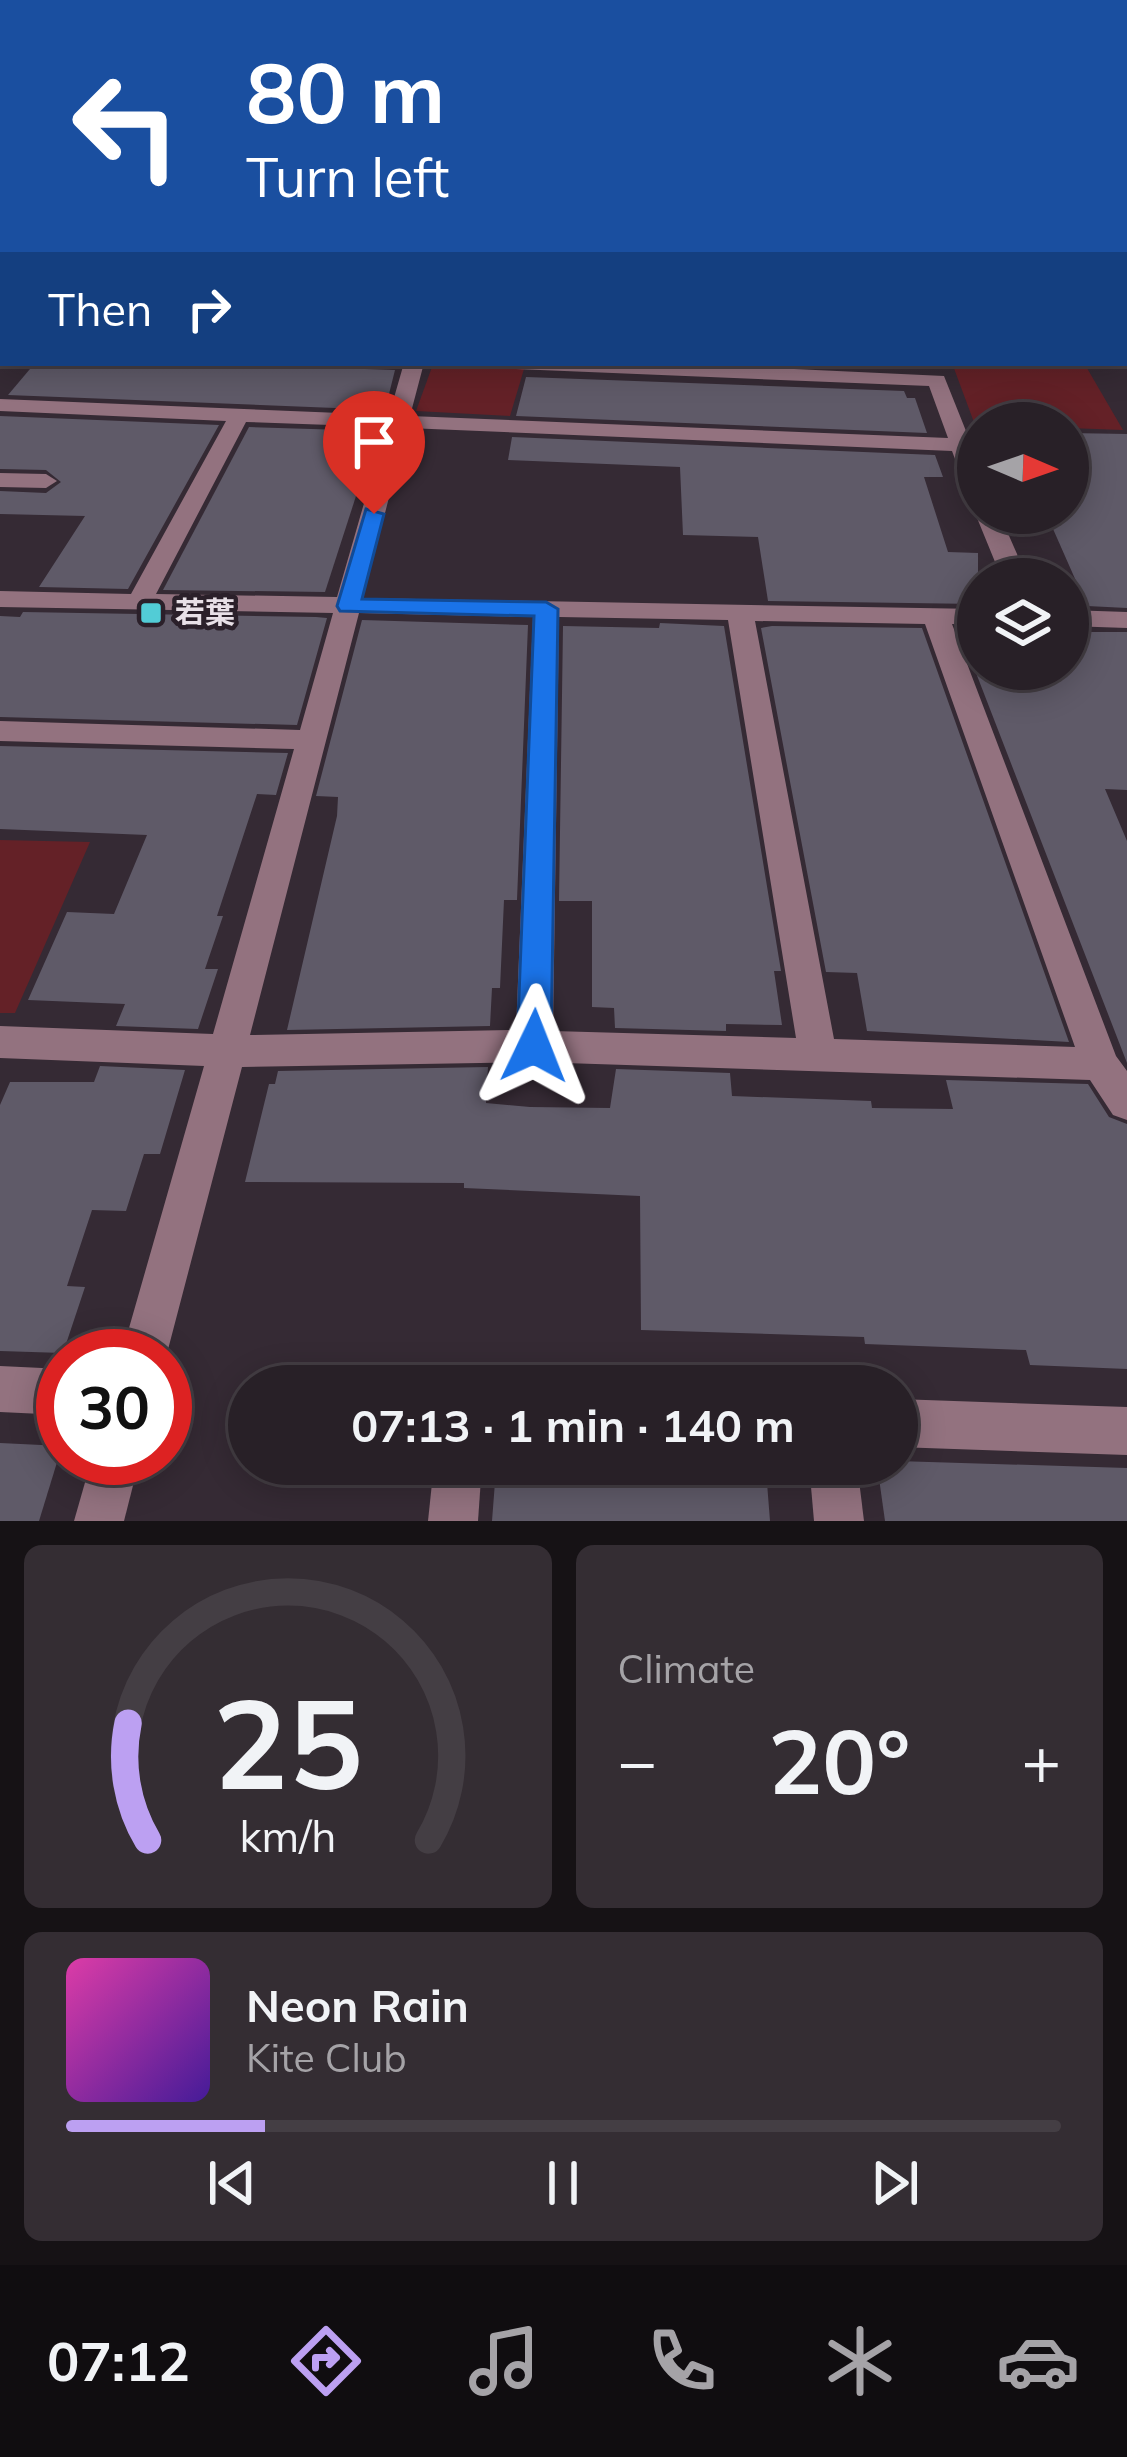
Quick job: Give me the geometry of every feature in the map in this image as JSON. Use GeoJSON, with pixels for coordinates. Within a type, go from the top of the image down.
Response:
{"type":"FeatureCollection","features":[{"type":"Feature","properties":{"kind":"street"},"geometry":{"type":"LineString","coordinates":[[151,1329],[414,366]]}},
{"type":"Feature","properties":{"kind":"street"},"geometry":{"type":"LineString","coordinates":[[673,366],[935,371],[957,439]]}},
{"type":"Feature","properties":{"kind":"street"},"geometry":{"type":"LineString","coordinates":[[0,405],[957,445]]}},
{"type":"Feature","properties":{"kind":"street"},"geometry":{"type":"LineString","coordinates":[[140,601],[239,415]]}},
{"type":"Feature","properties":{"kind":"street"},"geometry":{"type":"LineString","coordinates":[[0,480],[46,482]]}},
{"type":"Feature","properties":{"kind":"street"},"geometry":{"type":"LineString","coordinates":[[0,599],[957,618]]}},
{"type":"Feature","properties":{"kind":"street"},"geometry":{"type":"LineString","coordinates":[[534,1046],[546,609]]}},
{"type":"Feature","properties":{"kind":"street"},"geometry":{"type":"LineString","coordinates":[[740,613],[818,1056]]}},
{"type":"Feature","properties":{"kind":"street"},"geometry":{"type":"LineString","coordinates":[[936,618],[1100,1064],[1127,1103]]}},
{"type":"Feature","properties":{"kind":"street"},"geometry":{"type":"LineString","coordinates":[[1089,619],[1127,620]]}},
{"type":"Feature","properties":{"kind":"street"},"geometry":{"type":"LineString","coordinates":[[0,731],[312,740]]}},
{"type":"Feature","properties":{"kind":"street"},"geometry":{"type":"LineString","coordinates":[[0,1042],[227,1052],[534,1046],[1100,1064]]}},
{"type":"Feature","properties":{"kind":"street"},"geometry":{"type":"LineString","coordinates":[[0,1389],[36,1391]]}},
{"type":"Feature","properties":{"kind":"street"},"geometry":{"type":"LineString","coordinates":[[918,1424],[1127,1431]]}},
{"type":"Feature","properties":{"kind":"street"},"geometry":{"type":"LineString","coordinates":[[98,1521],[108,1485]]}},
{"type":"Feature","properties":{"kind":"street"},"geometry":{"type":"LineString","coordinates":[[453,1521],[456,1485]]}},
{"type":"Feature","properties":{"kind":"street"},"geometry":{"type":"LineString","coordinates":[[835,1485],[839,1521]]}},
{"type":"Feature","properties":{"kind":"shaded area"},"geometry":{"type":"Polygon","coordinates":[[[953,366],[1086,366],[1123,430],[1089,429],[1089,402],[966,402],[953,366]]]}},
{"type":"Feature","properties":{"kind":"shaded area"},"geometry":{"type":"Polygon","coordinates":[[[432,367],[524,369],[510,416],[416,411],[432,367]]]}},
{"type":"Feature","properties":{"kind":"shaded area"},"geometry":{"type":"Polygon","coordinates":[[[0,840],[90,842],[15,1013],[0,1013],[0,840]]]}},
{"type":"Feature","properties":{"kind":"building"},"geometry":{"type":"Polygon","coordinates":[[[32,366],[395,370],[385,410],[8,395],[32,366]]]}},
{"type":"Feature","properties":{"kind":"building"},"geometry":{"type":"Polygon","coordinates":[[[526,377],[904,391],[907,398],[915,398],[927,433],[516,416],[526,377]]]}},
{"type":"Feature","properties":{"kind":"building"},"geometry":{"type":"Polygon","coordinates":[[[0,416],[219,425],[128,589],[39,587],[85,516],[0,514],[0,491],[46,493],[61,482],[46,470],[0,469],[0,416]]]}},
{"type":"Feature","properties":{"kind":"building"},"geometry":{"type":"Polygon","coordinates":[[[249,427],[377,431],[325,592],[163,590],[249,427]]]}},
{"type":"Feature","properties":{"kind":"building"},"geometry":{"type":"Polygon","coordinates":[[[1089,433],[1127,434],[1127,608],[1089,606],[1089,558],[1066,558],[1055,534],[1089,534],[1089,433]]]}},
{"type":"Feature","properties":{"kind":"building"},"geometry":{"type":"Polygon","coordinates":[[[512,437],[935,455],[943,477],[924,477],[948,552],[978,553],[978,558],[957,558],[957,604],[768,601],[758,537],[683,535],[680,467],[508,460],[512,437]]]}},
{"type":"Feature","properties":{"kind":"building"},"geometry":{"type":"Polygon","coordinates":[[[23,612],[327,618],[297,725],[0,717],[0,616],[20,617],[23,612]]]}},
{"type":"Feature","properties":{"kind":"building"},"geometry":{"type":"Polygon","coordinates":[[[362,620],[528,625],[517,900],[504,900],[500,988],[492,988],[490,1026],[287,1030],[337,816],[338,797],[316,796],[362,620]]]}},
{"type":"Feature","properties":{"kind":"building"},"geometry":{"type":"Polygon","coordinates":[[[660,623],[724,626],[781,971],[774,971],[782,1025],[726,1024],[726,1031],[615,1028],[614,1008],[592,1007],[592,901],[559,901],[563,626],[659,628],[660,623]]]}},
{"type":"Feature","properties":{"kind":"building"},"geometry":{"type":"Polygon","coordinates":[[[761,628],[922,628],[1069,1042],[867,1031],[857,973],[826,972],[761,628]]]}},
{"type":"Feature","properties":{"kind":"building"},"geometry":{"type":"Polygon","coordinates":[[[1089,632],[1127,632],[1127,790],[1105,789],[1127,841],[1127,1063],[983,690],[1089,690],[1089,632]]]}},
{"type":"Feature","properties":{"kind":"building"},"geometry":{"type":"Polygon","coordinates":[[[0,746],[288,753],[276,795],[257,794],[217,916],[223,916],[205,969],[218,969],[198,1029],[116,1026],[125,1004],[28,1000],[67,912],[114,914],[147,835],[0,829],[0,746]]]}},
{"type":"Feature","properties":{"kind":"building"},"geometry":{"type":"Polygon","coordinates":[[[100,1066],[185,1070],[160,1154],[144,1154],[126,1211],[92,1210],[67,1286],[85,1287],[71,1329],[36,1329],[36,1352],[0,1351],[0,1105],[10,1082],[94,1082],[100,1066]]]}},
{"type":"Feature","properties":{"kind":"building"},"geometry":{"type":"Polygon","coordinates":[[[488,1067],[486,1103],[530,1107],[610,1108],[616,1069],[730,1073],[732,1096],[871,1101],[872,1108],[953,1109],[946,1080],[1088,1084],[1109,1117],[1127,1124],[1127,1369],[1030,1365],[1026,1350],[865,1344],[864,1337],[641,1330],[640,1196],[464,1188],[464,1183],[245,1182],[269,1084],[275,1084],[278,1071],[488,1067]]]}},
{"type":"Feature","properties":{"kind":"building"},"geometry":{"type":"Polygon","coordinates":[[[0,1443],[36,1445],[36,1485],[50,1485],[39,1521],[0,1521],[0,1443]]]}},
{"type":"Feature","properties":{"kind":"building"},"geometry":{"type":"Polygon","coordinates":[[[918,1462],[1127,1468],[1127,1521],[885,1521],[880,1485],[918,1485],[918,1462]]]}},
{"type":"Feature","properties":{"kind":"building"},"geometry":{"type":"Polygon","coordinates":[[[495,1485],[767,1485],[770,1521],[492,1521],[495,1485]]]}},
{"type":"Feature","properties":{"kind":"place","name":"若葉"},"geometry":{"type":"Point","coordinates":[151,613]}},
{"type":"Feature","properties":{"kind":"route"},"geometry":{"type":"LineString","coordinates":[[374,514],[349,606],[546,609],[534,1046]]}}]}
